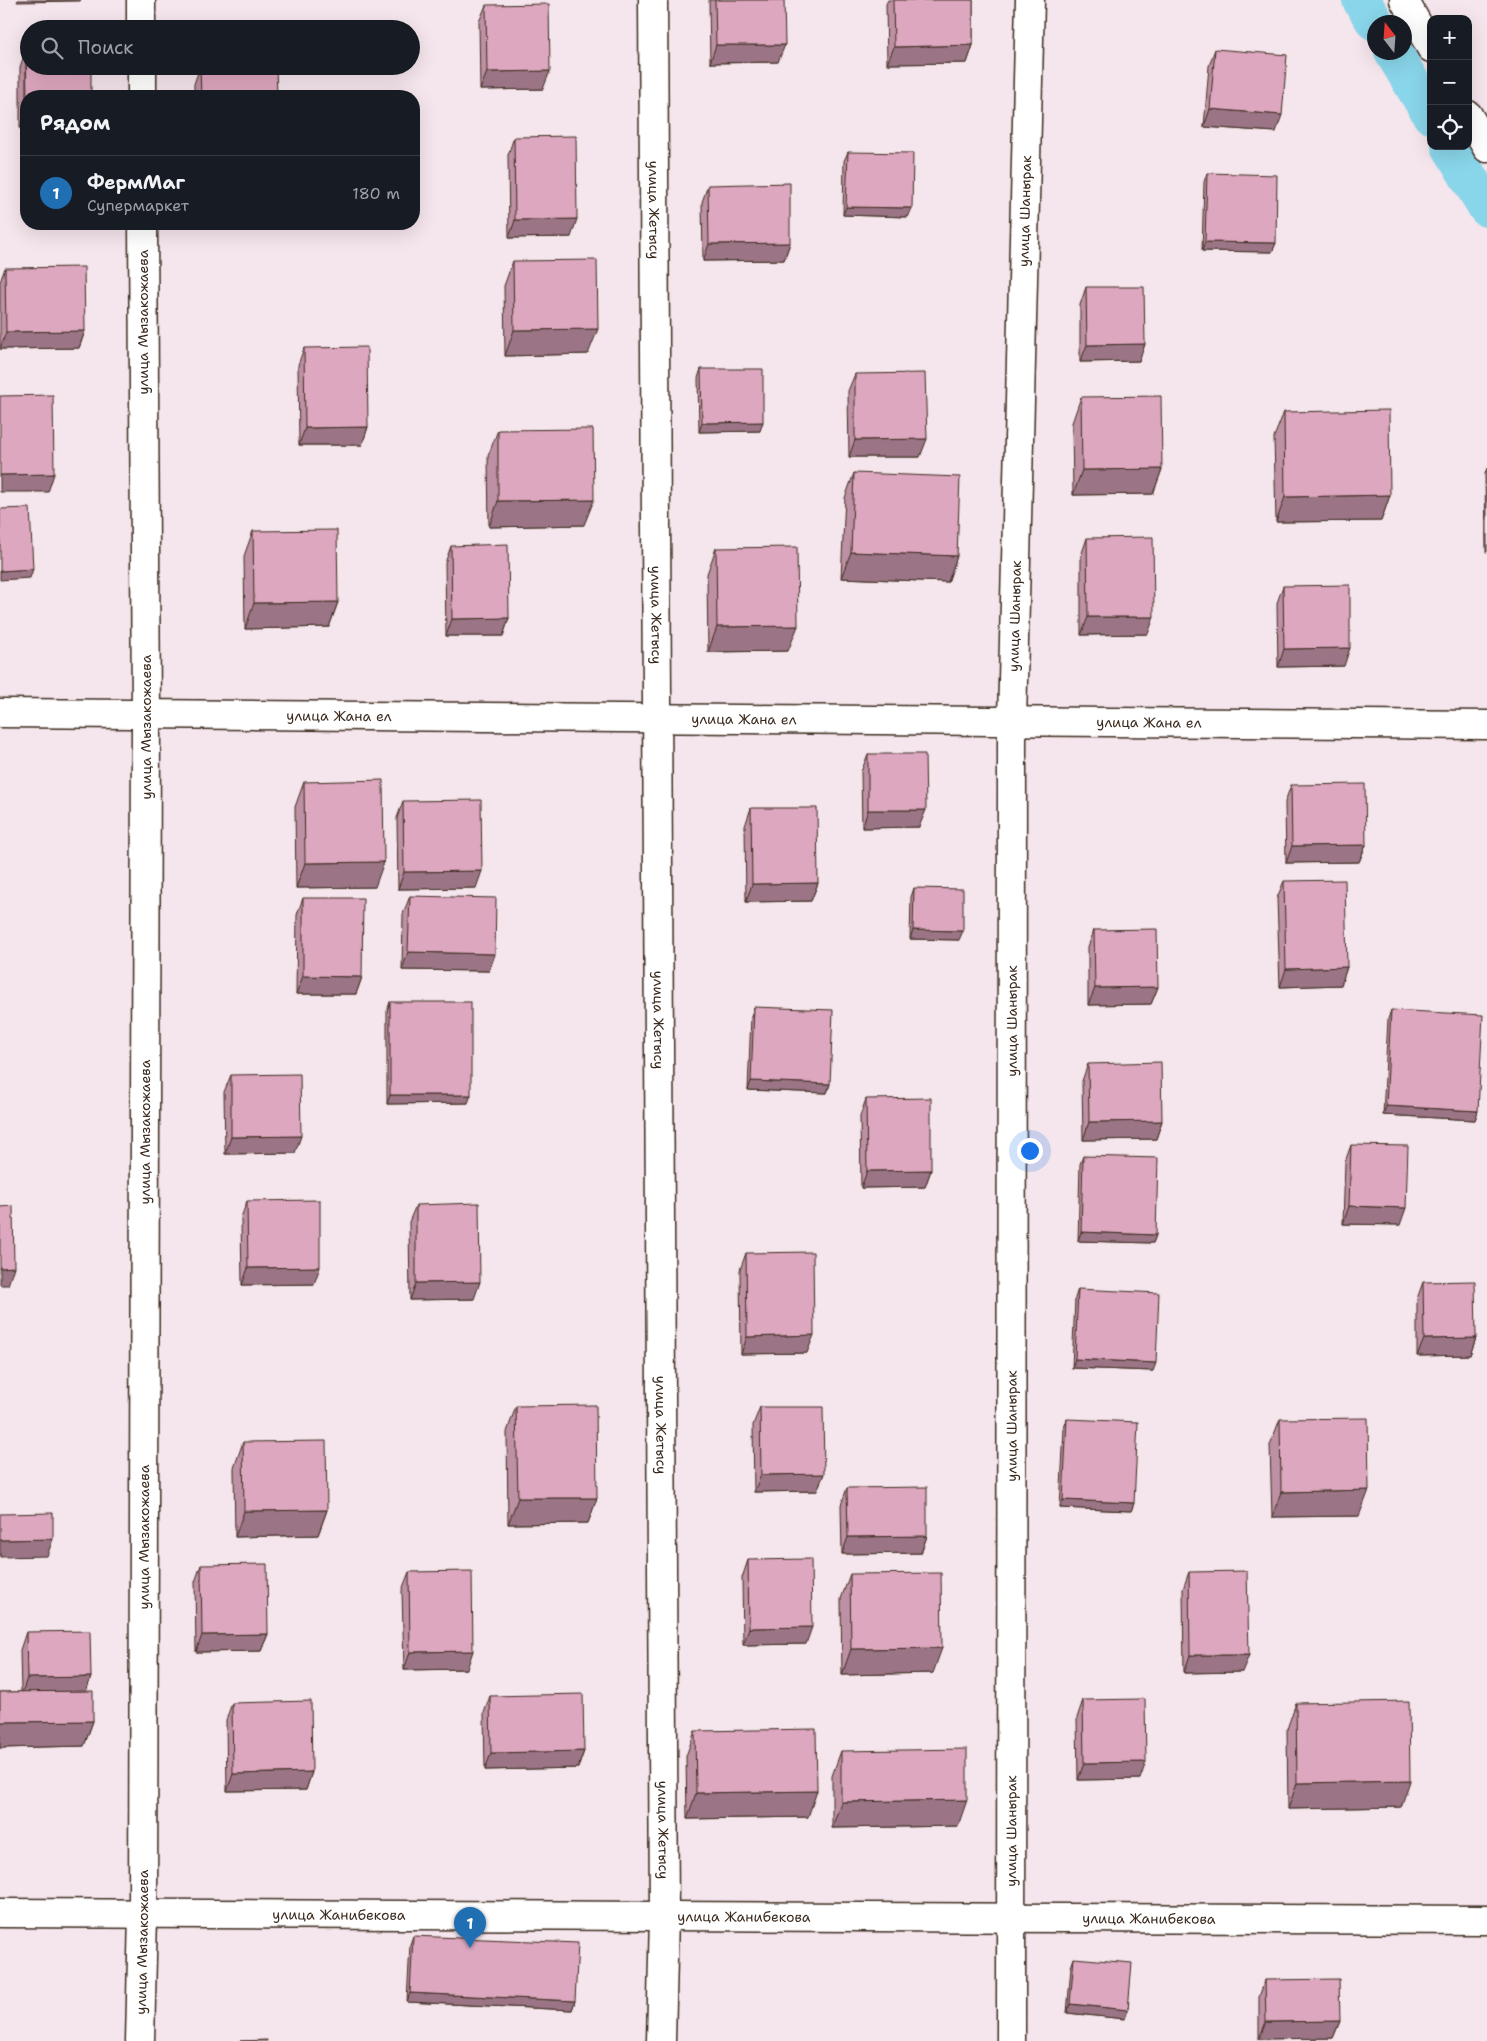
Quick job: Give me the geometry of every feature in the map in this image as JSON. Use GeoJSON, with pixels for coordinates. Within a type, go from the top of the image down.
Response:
{"type":"FeatureCollection","features":[{"type":"Feature","properties":{"kind":"street"},"geometry":{"type":"LineString","coordinates":[[141,0],[141,20]]}},
{"type":"Feature","properties":{"kind":"street","name":"улица Жетысу"},"geometry":{"type":"LineString","coordinates":[[653,0],[664,1916],[661,2041]]}},
{"type":"Feature","properties":{"kind":"street","name":"улица Шанырак"},"geometry":{"type":"LineString","coordinates":[[1010,2041],[1012,722],[1030,0]]}},
{"type":"Feature","properties":{"kind":"street"},"geometry":{"type":"LineString","coordinates":[[1404,0],[1427,41]]}},
{"type":"Feature","properties":{"kind":"street"},"geometry":{"type":"LineString","coordinates":[[142,75],[142,90]]}},
{"type":"Feature","properties":{"kind":"street"},"geometry":{"type":"LineString","coordinates":[[1472,122],[1487,148]]}},
{"type":"Feature","properties":{"kind":"street","name":"улица Мызакожаева"},"geometry":{"type":"LineString","coordinates":[[140,2041],[143,1914],[146,714],[143,230]]}},
{"type":"Feature","properties":{"kind":"street","name":"улица Жана ел"},"geometry":{"type":"LineString","coordinates":[[0,713],[1487,726]]}},
{"type":"Feature","properties":{"kind":"street","name":"улица Жанибекова"},"geometry":{"type":"LineString","coordinates":[[0,1913],[1487,1920]]}},
{"type":"Feature","properties":{"kind":"building"},"geometry":{"type":"Polygon","coordinates":[[[715,0],[784,0],[785,45],[716,45],[715,0]]]}},
{"type":"Feature","properties":{"kind":"building"},"geometry":{"type":"Polygon","coordinates":[[[893,0],[973,0],[973,45],[894,47],[893,0]]]}},
{"type":"Feature","properties":{"kind":"building"},"geometry":{"type":"Polygon","coordinates":[[[549,4],[550,71],[487,72],[486,5],[549,4]]]}},
{"type":"Feature","properties":{"kind":"building"},"geometry":{"type":"Polygon","coordinates":[[[1215,49],[1287,55],[1282,115],[1210,109],[1215,49]]]}},
{"type":"Feature","properties":{"kind":"building"},"geometry":{"type":"Polygon","coordinates":[[[27,75],[91,75],[91,90],[27,90],[27,75]]]}},
{"type":"Feature","properties":{"kind":"building"},"geometry":{"type":"Polygon","coordinates":[[[200,75],[276,75],[277,90],[201,90],[200,75]]]}},
{"type":"Feature","properties":{"kind":"building"},"geometry":{"type":"Polygon","coordinates":[[[576,136],[577,219],[515,220],[514,137],[576,136]]]}},
{"type":"Feature","properties":{"kind":"building"},"geometry":{"type":"Polygon","coordinates":[[[848,152],[913,153],[912,208],[846,207],[848,152]]]}},
{"type":"Feature","properties":{"kind":"building"},"geometry":{"type":"Polygon","coordinates":[[[1207,173],[1277,175],[1276,243],[1205,242],[1207,173]]]}},
{"type":"Feature","properties":{"kind":"building"},"geometry":{"type":"Polygon","coordinates":[[[790,183],[790,243],[709,244],[708,185],[790,183]]]}},
{"type":"Feature","properties":{"kind":"building"},"geometry":{"type":"Polygon","coordinates":[[[597,260],[598,329],[514,330],[513,261],[597,260]]]}},
{"type":"Feature","properties":{"kind":"building"},"geometry":{"type":"Polygon","coordinates":[[[84,267],[85,331],[6,332],[5,268],[84,267]]]}},
{"type":"Feature","properties":{"kind":"building"},"geometry":{"type":"Polygon","coordinates":[[[1086,287],[1144,287],[1145,344],[1087,345],[1086,287]]]}},
{"type":"Feature","properties":{"kind":"building"},"geometry":{"type":"Polygon","coordinates":[[[367,347],[368,427],[305,428],[304,348],[367,347]]]}},
{"type":"Feature","properties":{"kind":"building"},"geometry":{"type":"Polygon","coordinates":[[[701,369],[763,369],[763,422],[702,423],[701,369]]]}},
{"type":"Feature","properties":{"kind":"building"},"geometry":{"type":"Polygon","coordinates":[[[925,373],[927,439],[855,440],[855,374],[925,373]]]}},
{"type":"Feature","properties":{"kind":"building"},"geometry":{"type":"Polygon","coordinates":[[[53,395],[54,474],[0,475],[0,396],[53,395]]]}},
{"type":"Feature","properties":{"kind":"building"},"geometry":{"type":"Polygon","coordinates":[[[1161,396],[1162,469],[1082,470],[1081,397],[1161,396]]]}},
{"type":"Feature","properties":{"kind":"building"},"geometry":{"type":"Polygon","coordinates":[[[1389,410],[1390,495],[1285,497],[1284,412],[1389,410]]]}},
{"type":"Feature","properties":{"kind":"building"},"geometry":{"type":"Polygon","coordinates":[[[593,429],[594,500],[498,501],[498,430],[593,429]]]}},
{"type":"Feature","properties":{"kind":"building"},"geometry":{"type":"Polygon","coordinates":[[[854,473],[960,477],[957,556],[851,552],[854,473]]]}},
{"type":"Feature","properties":{"kind":"building"},"geometry":{"type":"Polygon","coordinates":[[[30,508],[33,569],[0,571],[0,509],[30,508]]]}},
{"type":"Feature","properties":{"kind":"building"},"geometry":{"type":"Polygon","coordinates":[[[337,530],[338,602],[254,603],[253,531],[337,530]]]}},
{"type":"Feature","properties":{"kind":"building"},"geometry":{"type":"Polygon","coordinates":[[[1153,537],[1154,617],[1088,617],[1087,538],[1153,537]]]}},
{"type":"Feature","properties":{"kind":"building"},"geometry":{"type":"Polygon","coordinates":[[[508,544],[509,618],[452,619],[451,546],[508,544]]]}},
{"type":"Feature","properties":{"kind":"building"},"geometry":{"type":"Polygon","coordinates":[[[797,547],[798,626],[717,627],[716,548],[797,547]]]}},
{"type":"Feature","properties":{"kind":"building"},"geometry":{"type":"Polygon","coordinates":[[[1350,585],[1350,648],[1284,649],[1283,586],[1350,585]]]}},
{"type":"Feature","properties":{"kind":"building"},"geometry":{"type":"Polygon","coordinates":[[[868,754],[925,754],[926,810],[868,810],[868,754]]]}},
{"type":"Feature","properties":{"kind":"building"},"geometry":{"type":"Polygon","coordinates":[[[383,780],[384,862],[305,863],[304,782],[383,780]]]}},
{"type":"Feature","properties":{"kind":"building"},"geometry":{"type":"Polygon","coordinates":[[[1365,784],[1366,845],[1292,846],[1291,785],[1365,784]]]}},
{"type":"Feature","properties":{"kind":"building"},"geometry":{"type":"Polygon","coordinates":[[[481,800],[482,871],[404,872],[403,801],[481,800]]]}},
{"type":"Feature","properties":{"kind":"building"},"geometry":{"type":"Polygon","coordinates":[[[751,808],[817,808],[818,883],[752,884],[751,808]]]}},
{"type":"Feature","properties":{"kind":"building"},"geometry":{"type":"Polygon","coordinates":[[[1345,880],[1347,967],[1286,969],[1284,881],[1345,880]]]}},
{"type":"Feature","properties":{"kind":"building"},"geometry":{"type":"Polygon","coordinates":[[[914,888],[963,889],[963,931],[913,930],[914,888]]]}},
{"type":"Feature","properties":{"kind":"building"},"geometry":{"type":"Polygon","coordinates":[[[410,896],[496,898],[495,954],[408,952],[410,896]]]}},
{"type":"Feature","properties":{"kind":"building"},"geometry":{"type":"Polygon","coordinates":[[[303,898],[363,898],[362,977],[303,976],[303,898]]]}},
{"type":"Feature","properties":{"kind":"building"},"geometry":{"type":"Polygon","coordinates":[[[1157,929],[1158,987],[1095,988],[1094,930],[1157,929]]]}},
{"type":"Feature","properties":{"kind":"building"},"geometry":{"type":"Polygon","coordinates":[[[390,1002],[471,1002],[471,1095],[390,1095],[390,1002]]]}},
{"type":"Feature","properties":{"kind":"building"},"geometry":{"type":"Polygon","coordinates":[[[754,1007],[833,1010],[830,1084],[751,1081],[754,1007]]]}},
{"type":"Feature","properties":{"kind":"building"},"geometry":{"type":"Polygon","coordinates":[[[1391,1010],[1483,1015],[1478,1111],[1386,1106],[1391,1010]]]}},
{"type":"Feature","properties":{"kind":"building"},"geometry":{"type":"Polygon","coordinates":[[[1161,1062],[1162,1121],[1089,1122],[1088,1064],[1161,1062]]]}},
{"type":"Feature","properties":{"kind":"building"},"geometry":{"type":"Polygon","coordinates":[[[300,1074],[301,1136],[231,1137],[231,1075],[300,1074]]]}},
{"type":"Feature","properties":{"kind":"building"},"geometry":{"type":"Polygon","coordinates":[[[931,1098],[931,1170],[867,1171],[866,1099],[931,1098]]]}},
{"type":"Feature","properties":{"kind":"building"},"geometry":{"type":"Polygon","coordinates":[[[1351,1145],[1408,1146],[1406,1208],[1349,1206],[1351,1145]]]}},
{"type":"Feature","properties":{"kind":"building"},"geometry":{"type":"Polygon","coordinates":[[[1083,1156],[1158,1158],[1156,1235],[1081,1232],[1083,1156]]]}},
{"type":"Feature","properties":{"kind":"building"},"geometry":{"type":"Polygon","coordinates":[[[320,1200],[320,1267],[248,1268],[247,1201],[320,1200]]]}},
{"type":"Feature","properties":{"kind":"building"},"geometry":{"type":"Polygon","coordinates":[[[479,1203],[480,1282],[416,1283],[416,1205],[479,1203]]]}},
{"type":"Feature","properties":{"kind":"building"},"geometry":{"type":"Polygon","coordinates":[[[13,1206],[14,1267],[0,1268],[0,1207],[13,1206]]]}},
{"type":"Feature","properties":{"kind":"building"},"geometry":{"type":"Polygon","coordinates":[[[813,1252],[814,1335],[747,1337],[746,1253],[813,1252]]]}},
{"type":"Feature","properties":{"kind":"building"},"geometry":{"type":"Polygon","coordinates":[[[1475,1281],[1476,1338],[1424,1339],[1423,1282],[1475,1281]]]}},
{"type":"Feature","properties":{"kind":"building"},"geometry":{"type":"Polygon","coordinates":[[[1078,1289],[1159,1293],[1156,1363],[1075,1359],[1078,1289]]]}},
{"type":"Feature","properties":{"kind":"building"},"geometry":{"type":"Polygon","coordinates":[[[596,1405],[597,1498],[518,1498],[516,1406],[596,1405]]]}},
{"type":"Feature","properties":{"kind":"building"},"geometry":{"type":"Polygon","coordinates":[[[760,1407],[823,1407],[824,1474],[761,1475],[760,1407]]]}},
{"type":"Feature","properties":{"kind":"building"},"geometry":{"type":"Polygon","coordinates":[[[1368,1418],[1369,1490],[1281,1492],[1280,1419],[1368,1418]]]}},
{"type":"Feature","properties":{"kind":"building"},"geometry":{"type":"Polygon","coordinates":[[[1067,1419],[1138,1422],[1134,1503],[1063,1500],[1067,1419]]]}},
{"type":"Feature","properties":{"kind":"building"},"geometry":{"type":"Polygon","coordinates":[[[326,1441],[327,1510],[244,1511],[243,1442],[326,1441]]]}},
{"type":"Feature","properties":{"kind":"building"},"geometry":{"type":"Polygon","coordinates":[[[927,1487],[927,1536],[848,1537],[847,1488],[927,1487]]]}},
{"type":"Feature","properties":{"kind":"building"},"geometry":{"type":"Polygon","coordinates":[[[53,1513],[53,1539],[0,1540],[0,1514],[53,1513]]]}},
{"type":"Feature","properties":{"kind":"building"},"geometry":{"type":"Polygon","coordinates":[[[811,1559],[812,1627],[749,1628],[748,1560],[811,1559]]]}},
{"type":"Feature","properties":{"kind":"building"},"geometry":{"type":"Polygon","coordinates":[[[267,1564],[268,1634],[202,1635],[201,1565],[267,1564]]]}},
{"type":"Feature","properties":{"kind":"building"},"geometry":{"type":"Polygon","coordinates":[[[472,1571],[473,1651],[410,1652],[409,1572],[472,1571]]]}},
{"type":"Feature","properties":{"kind":"building"},"geometry":{"type":"Polygon","coordinates":[[[1247,1571],[1249,1655],[1190,1655],[1189,1572],[1247,1571]]]}},
{"type":"Feature","properties":{"kind":"building"},"geometry":{"type":"Polygon","coordinates":[[[941,1573],[942,1648],[851,1649],[850,1574],[941,1573]]]}},
{"type":"Feature","properties":{"kind":"building"},"geometry":{"type":"Polygon","coordinates":[[[90,1631],[91,1677],[27,1678],[26,1632],[90,1631]]]}},
{"type":"Feature","properties":{"kind":"building"},"geometry":{"type":"Polygon","coordinates":[[[93,1691],[93,1721],[0,1722],[0,1692],[93,1691]]]}},
{"type":"Feature","properties":{"kind":"building"},"geometry":{"type":"Polygon","coordinates":[[[583,1694],[584,1751],[491,1753],[490,1696],[583,1694]]]}},
{"type":"Feature","properties":{"kind":"building"},"geometry":{"type":"Polygon","coordinates":[[[1145,1699],[1146,1762],[1084,1763],[1083,1700],[1145,1699]]]}},
{"type":"Feature","properties":{"kind":"building"},"geometry":{"type":"Polygon","coordinates":[[[311,1701],[312,1772],[233,1774],[232,1703],[311,1701]]]}},
{"type":"Feature","properties":{"kind":"building"},"geometry":{"type":"Polygon","coordinates":[[[1409,1701],[1410,1781],[1297,1783],[1296,1703],[1409,1701]]]}},
{"type":"Feature","properties":{"kind":"building"},"geometry":{"type":"Polygon","coordinates":[[[816,1729],[817,1791],[696,1793],[695,1731],[816,1729]]]}},
{"type":"Feature","properties":{"kind":"building"},"geometry":{"type":"Polygon","coordinates":[[[967,1749],[967,1800],[841,1802],[841,1751],[967,1749]]]}},
{"type":"Feature","properties":{"kind":"building"},"geometry":{"type":"Polygon","coordinates":[[[413,1936],[578,1943],[575,2001],[410,1993],[413,1936]]]}},
{"type":"Feature","properties":{"kind":"building"},"geometry":{"type":"Polygon","coordinates":[[[1074,1958],[1132,1963],[1128,2010],[1070,2004],[1074,1958]]]}},
{"type":"Feature","properties":{"kind":"building"},"geometry":{"type":"Polygon","coordinates":[[[1339,1979],[1340,2021],[1266,2022],[1265,1980],[1339,1979]]]}},
{"type":"Feature","properties":{"kind":"waterway"},"geometry":{"type":"LineString","coordinates":[[1361,0],[1371,15]]}},
{"type":"Feature","properties":{"kind":"waterway"},"geometry":{"type":"LineString","coordinates":[[1398,60],[1427,108]]}},
{"type":"Feature","properties":{"kind":"waterway"},"geometry":{"type":"LineString","coordinates":[[1452,150],[1487,208]]}},
{"type":"Feature","properties":{"kind":"place","name":"ФермМаг"},"geometry":{"type":"Point","coordinates":[470,1948]}}]}
